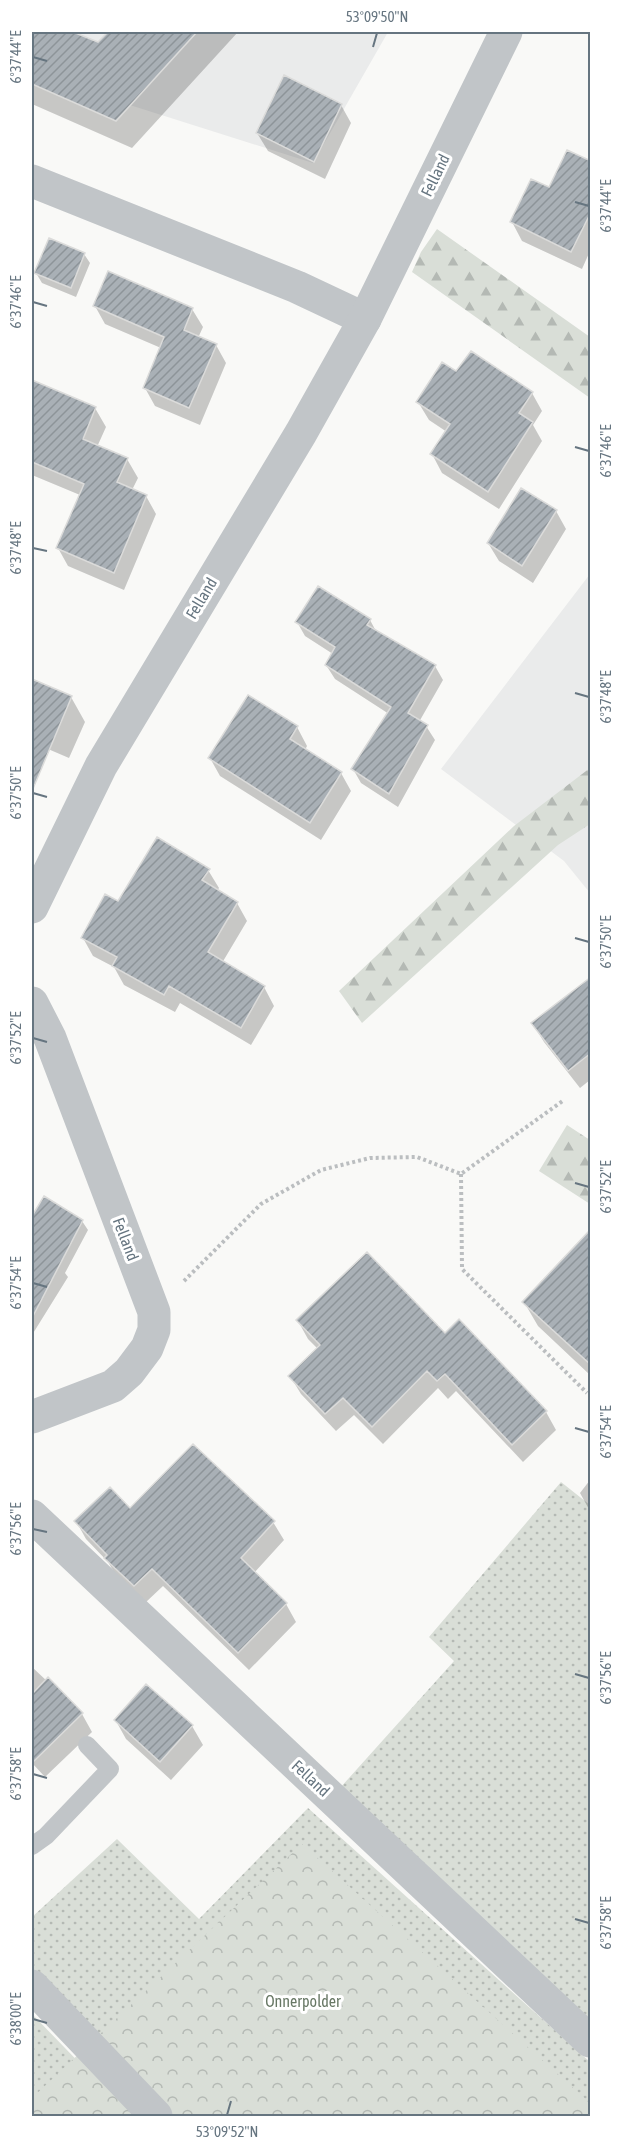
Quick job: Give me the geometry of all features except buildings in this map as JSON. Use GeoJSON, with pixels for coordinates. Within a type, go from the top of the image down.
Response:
{"type":"FeatureCollection","features":[{"type":"Feature","properties":{"kind":"street","name":"Felland"},"geometry":{"type":"LineString","coordinates":[[35,887],[106,756],[301,433],[364,318],[506,32]]}},
{"type":"Feature","properties":{"kind":"street"},"geometry":{"type":"LineString","coordinates":[[32,181],[297,287],[364,318]]}},
{"type":"Feature","properties":{"kind":"street","name":"Felland"},"geometry":{"type":"LineString","coordinates":[[32,1003],[50,1038],[154,1312],[154,1330],[147,1348],[129,1372],[113,1386],[32,1418]]}},
{"type":"Feature","properties":{"kind":"street","name":"Felland"},"geometry":{"type":"LineString","coordinates":[[32,1516],[591,2041]]}},
{"type":"Feature","properties":{"kind":"street"},"geometry":{"type":"LineString","coordinates":[[32,1986],[156,2116]]}},
{"type":"Feature","properties":{"kind":"lane"},"geometry":{"type":"LineString","coordinates":[[32,1846],[46,1836],[110,1769],[87,1745]]}},
{"type":"Feature","properties":{"kind":"path"},"geometry":{"type":"LineString","coordinates":[[461,1174],[564,1100]]}},
{"type":"Feature","properties":{"kind":"path"},"geometry":{"type":"LineString","coordinates":[[154,1312],[261,1204],[321,1170],[370,1158],[417,1157],[461,1174]]}},
{"type":"Feature","properties":{"kind":"path"},"geometry":{"type":"LineString","coordinates":[[461,1174],[462,1269],[587,1393]]}},
{"type":"Feature","properties":{"kind":"shaded area"},"geometry":{"type":"Polygon","coordinates":[[[32,32],[388,32],[313,163],[32,74],[32,32]]]}},
{"type":"Feature","properties":{"kind":"shaded area"},"geometry":{"type":"Polygon","coordinates":[[[590,574],[590,893],[564,861],[441,769],[590,574]]]}},
{"type":"Feature","properties":{"kind":"green space"},"geometry":{"type":"Polygon","coordinates":[[[437,229],[590,337],[590,398],[412,272],[421,252],[437,229]]]}},
{"type":"Feature","properties":{"kind":"green space"},"geometry":{"type":"Polygon","coordinates":[[[590,768],[590,824],[558,845],[362,1023],[339,991],[514,826],[590,768]]]}},
{"type":"Feature","properties":{"kind":"green space"},"geometry":{"type":"Polygon","coordinates":[[[567,1125],[590,1140],[590,1204],[539,1171],[567,1125]]]}},
{"type":"Feature","properties":{"kind":"green space"},"geometry":{"type":"Polygon","coordinates":[[[561,1482],[590,1505],[590,2020],[340,1788],[454,1661],[429,1637],[561,1482]]]}},
{"type":"Feature","properties":{"kind":"green space","name":"Onnerpolder"},"geometry":{"type":"Polygon","coordinates":[[[308,1808],[590,2062],[590,2116],[173,2116],[32,1972],[32,1917],[117,1839],[199,1919],[308,1808]]]}},
{"type":"Feature","properties":{"kind":"green space","name":"Onnerpolder"},"geometry":{"type":"Polygon","coordinates":[[[302,1844],[590,2103],[590,2116],[32,2116],[32,2098],[302,1844]]]}},
{"type":"Feature","properties":{"kind":"green space"},"geometry":{"type":"Polygon","coordinates":[[[32,2014],[131,2116],[32,2116],[32,2014]]]}}]}
